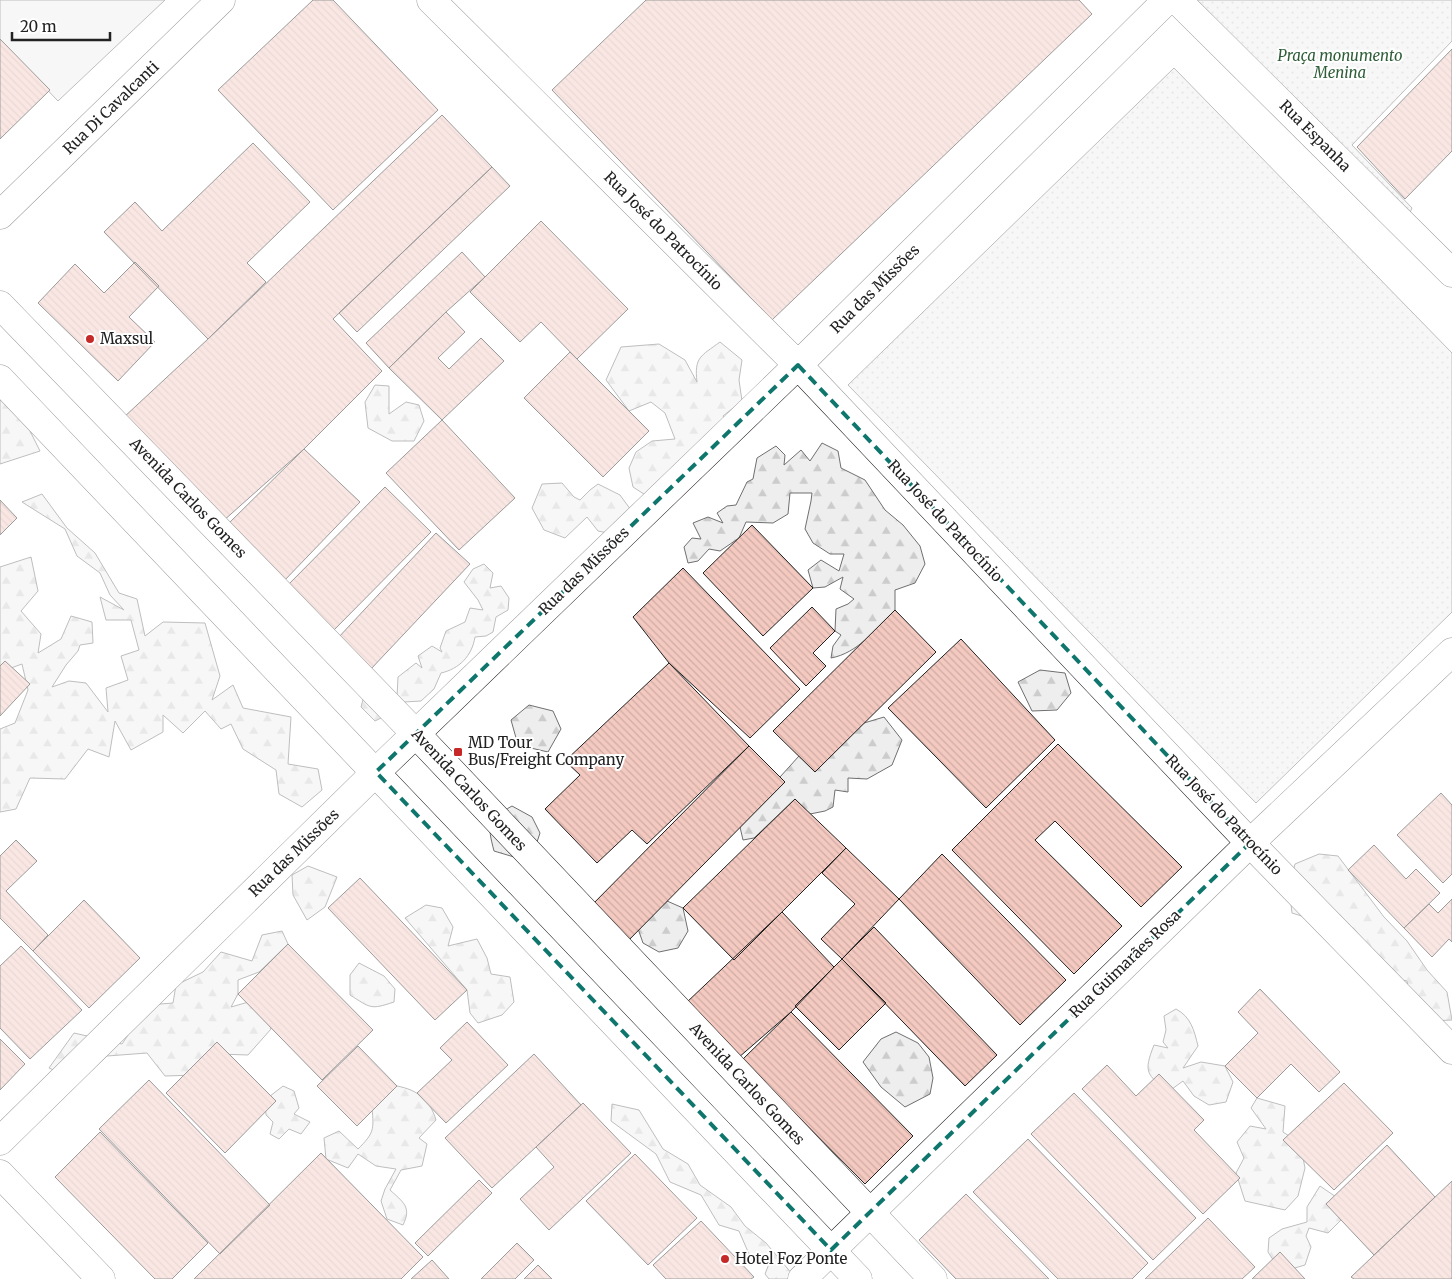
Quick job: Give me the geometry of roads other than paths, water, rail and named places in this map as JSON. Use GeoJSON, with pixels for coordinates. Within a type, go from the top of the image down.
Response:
{"type":"FeatureCollection","features":[{"type":"Feature","properties":{"kind":"street","name":"Rua Di Cavalcanti"},"geometry":{"type":"LineString","coordinates":[[0,215],[220,0]]}},
{"type":"Feature","properties":{"kind":"street","name":"Rua José do Patrocínio"},"geometry":{"type":"LineString","coordinates":[[431,0],[798,365],[1250,843],[1452,1050]]}},
{"type":"Feature","properties":{"kind":"street","name":"Rua das Missões"},"geometry":{"type":"LineString","coordinates":[[0,1142],[376,772],[798,365],[1167,0]]}},
{"type":"Feature","properties":{"kind":"street","name":"Rua Espanha"},"geometry":{"type":"LineString","coordinates":[[1177,0],[1452,273]]}},
{"type":"Feature","properties":{"kind":"street","name":"Avenida Carlos Gomes"},"geometry":{"type":"LineString","coordinates":[[0,305],[416,734],[933,1279]]}},
{"type":"Feature","properties":{"kind":"street"},"geometry":{"type":"LineString","coordinates":[[0,379],[858,1279]]}},
{"type":"Feature","properties":{"kind":"street","name":"Rua Guimarães Rosa"},"geometry":{"type":"LineString","coordinates":[[802,1279],[1250,843],[1452,652]]}},
{"type":"Feature","properties":{"kind":"street"},"geometry":{"type":"LineString","coordinates":[[0,1174],[100,1279]]}},
{"type":"Feature","properties":{"kind":"place","name":"Maxsul"},"geometry":{"type":"Point","coordinates":[90,339]}},
{"type":"Feature","properties":{"kind":"place","name":"MD Tour Bus/Freight Company"},"geometry":{"type":"Point","coordinates":[458,752]}},
{"type":"Feature","properties":{"kind":"place","name":"Hotel Foz Ponte"},"geometry":{"type":"Point","coordinates":[725,1259]}},
{"type":"Feature","properties":{"kind":"park label","name":"Praça monumento Menina"},"geometry":{"type":"Point","coordinates":[1340,64]}}]}
